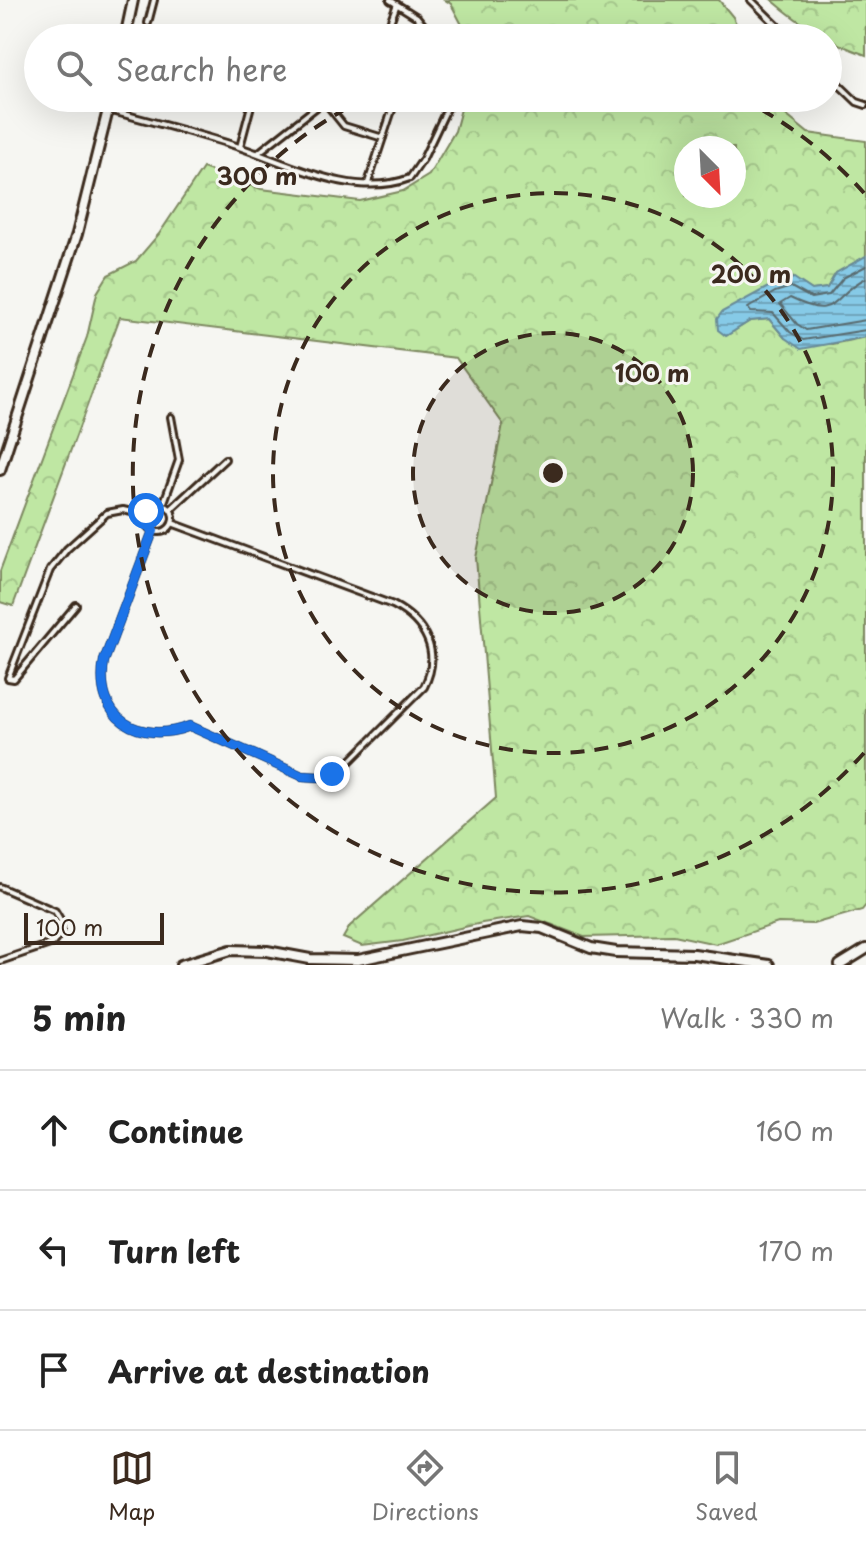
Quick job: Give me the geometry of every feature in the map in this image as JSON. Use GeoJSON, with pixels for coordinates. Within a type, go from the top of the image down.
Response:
{"type":"FeatureCollection","features":[{"type":"Feature","properties":{"kind":"street"},"geometry":{"type":"LineString","coordinates":[[128,24],[133,0]]}},
{"type":"Feature","properties":{"kind":"street"},"geometry":{"type":"LineString","coordinates":[[0,470],[77,234],[108,112]]}},
{"type":"Feature","properties":{"kind":"street"},"geometry":{"type":"LineString","coordinates":[[186,964],[231,950],[267,951],[310,959],[358,960],[522,926],[542,928],[591,948],[616,952],[694,954],[769,965]]}},
{"type":"Feature","properties":{"kind":"street"},"geometry":{"type":"LineString","coordinates":[[840,965],[858,961],[866,949]]}},
{"type":"Feature","properties":{"kind":"street"},"geometry":{"type":"LineString","coordinates":[[358,960],[370,965]]}},
{"type":"Feature","properties":{"kind":"lane"},"geometry":{"type":"LineString","coordinates":[[148,23],[154,0]]}},
{"type":"Feature","properties":{"kind":"lane"},"geometry":{"type":"LineString","coordinates":[[390,0],[423,24]]}},
{"type":"Feature","properties":{"kind":"lane"},"geometry":{"type":"LineString","coordinates":[[751,0],[776,24]]}},
{"type":"Feature","properties":{"kind":"lane"},"geometry":{"type":"LineString","coordinates":[[389,24],[397,4]]}},
{"type":"Feature","properties":{"kind":"lane"},"geometry":{"type":"LineString","coordinates":[[842,88],[857,102],[866,105]]}},
{"type":"Feature","properties":{"kind":"lane"},"geometry":{"type":"LineString","coordinates":[[115,112],[240,147],[325,180],[368,183],[396,183],[410,178],[423,159],[445,112]]}},
{"type":"Feature","properties":{"kind":"lane"},"geometry":{"type":"LineString","coordinates":[[240,147],[249,112]]}},
{"type":"Feature","properties":{"kind":"lane"},"geometry":{"type":"LineString","coordinates":[[258,153],[311,112]]}},
{"type":"Feature","properties":{"kind":"lane"},"geometry":{"type":"LineString","coordinates":[[334,112],[344,126],[383,138]]}},
{"type":"Feature","properties":{"kind":"lane"},"geometry":{"type":"LineString","coordinates":[[368,183],[391,112]]}},
{"type":"Feature","properties":{"kind":"lane"},"geometry":{"type":"LineString","coordinates":[[163,505],[179,460],[171,417]]}},
{"type":"Feature","properties":{"kind":"lane"},"geometry":{"type":"LineString","coordinates":[[170,510],[225,459]]}},
{"type":"Feature","properties":{"kind":"lane"},"geometry":{"type":"LineString","coordinates":[[163,505],[170,510],[172,523],[162,532],[153,531],[146,525],[145,515],[149,507],[163,505]]}},
{"type":"Feature","properties":{"kind":"lane"},"geometry":{"type":"LineString","coordinates":[[76,605],[14,679],[8,678],[50,570],[67,549],[107,513],[123,510],[145,515]]}},
{"type":"Feature","properties":{"kind":"lane"},"geometry":{"type":"LineString","coordinates":[[153,531],[104,661],[101,677],[107,701],[129,726],[152,734],[190,726],[302,776],[319,777],[343,768],[424,687],[429,678],[431,652],[427,637],[411,615],[393,605],[172,523]]}},
{"type":"Feature","properties":{"kind":"lane"},"geometry":{"type":"LineString","coordinates":[[0,887],[55,911],[61,921],[61,932],[53,943],[0,961]]}},
{"type":"Feature","properties":{"kind":"green space"},"geometry":{"type":"Polygon","coordinates":[[[445,0],[719,0],[736,24],[462,24],[451,4],[445,0]]]}},
{"type":"Feature","properties":{"kind":"green space"},"geometry":{"type":"Polygon","coordinates":[[[772,0],[866,0],[866,55],[842,46],[842,24],[803,24],[772,0]]]}},
{"type":"Feature","properties":{"kind":"green space"},"geometry":{"type":"Polygon","coordinates":[[[460,112],[782,112],[808,133],[866,141],[866,256],[836,273],[827,288],[812,290],[793,278],[726,336],[750,321],[769,319],[785,338],[832,344],[866,337],[866,905],[862,910],[813,924],[778,923],[716,944],[674,935],[584,937],[529,916],[362,946],[343,938],[350,926],[496,798],[476,558],[503,424],[456,358],[120,317],[13,606],[0,602],[0,571],[87,337],[97,293],[108,275],[136,261],[159,234],[203,168],[261,189],[360,201],[403,191],[429,175],[455,131],[460,112]]]}},
{"type":"Feature","properties":{"kind":"water"},"geometry":{"type":"Polygon","coordinates":[[[866,256],[866,337],[801,349],[785,338],[769,319],[750,321],[726,336],[718,330],[717,319],[722,312],[772,285],[794,278],[812,290],[827,288],[836,273],[866,256]]]}},
{"type":"Feature","properties":{"kind":"route"},"geometry":{"type":"LineString","coordinates":[[146,511],[144,520],[153,531],[104,661],[101,677],[107,701],[116,715],[129,726],[152,734],[190,726],[302,776],[332,774]]}}]}
